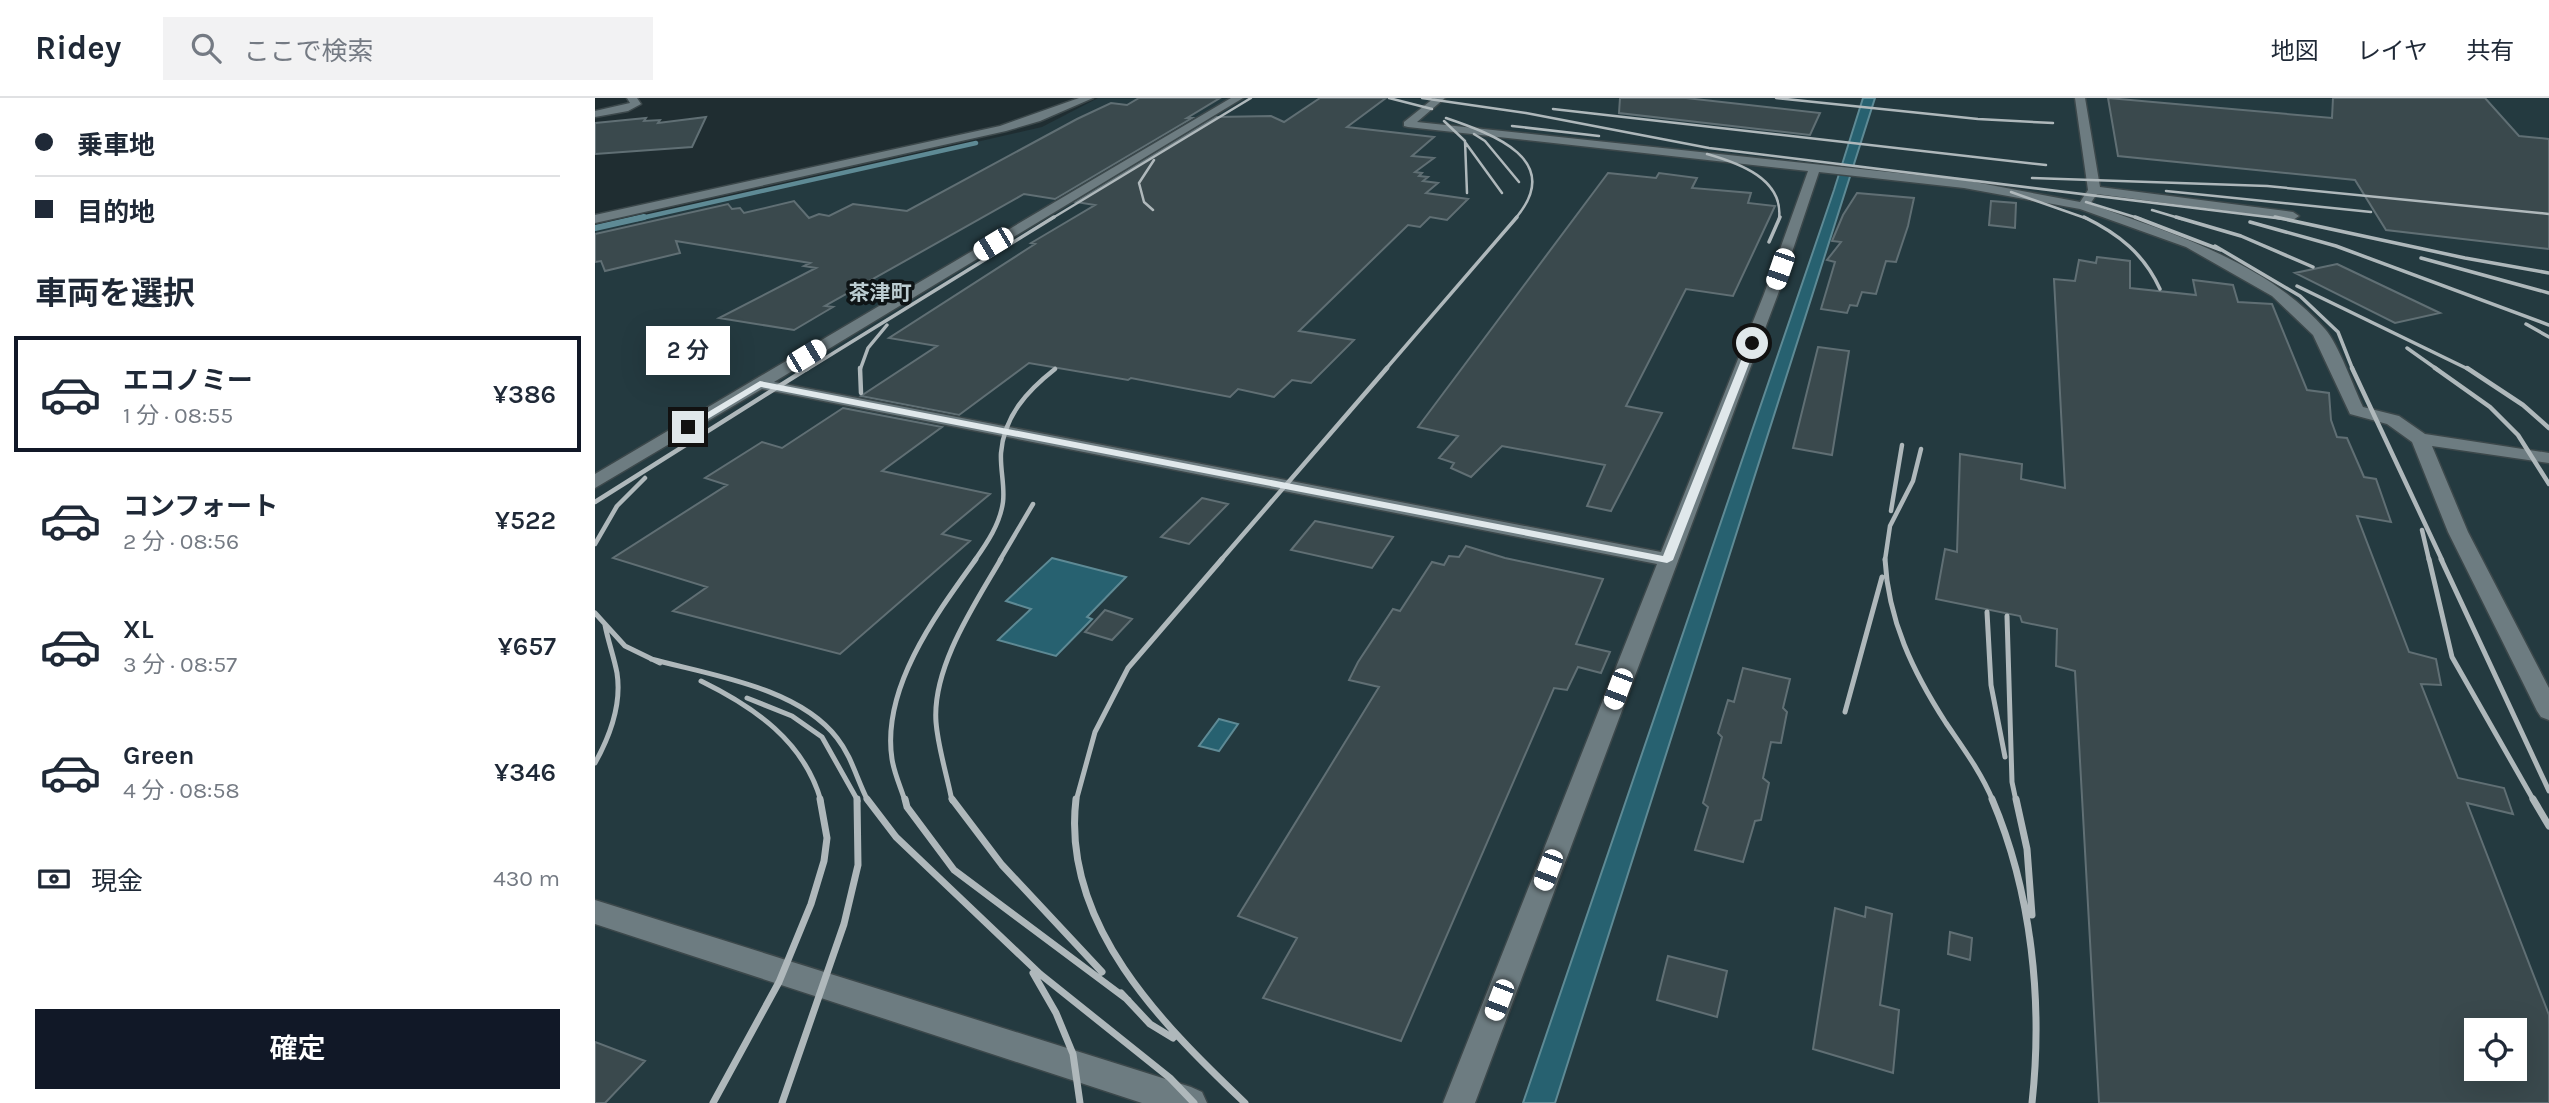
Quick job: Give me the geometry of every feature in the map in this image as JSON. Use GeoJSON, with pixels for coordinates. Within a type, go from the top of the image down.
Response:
{"type":"FeatureCollection","features":[{"type":"Feature","properties":{"kind":"street"},"geometry":{"type":"LineString","coordinates":[[595,114],[636,104],[632,98]]}},
{"type":"Feature","properties":{"kind":"street"},"geometry":{"type":"LineString","coordinates":[[595,219],[1002,129],[1056,112],[1088,98]]}},
{"type":"Feature","properties":{"kind":"street"},"geometry":{"type":"LineString","coordinates":[[595,482],[1238,98]]}},
{"type":"Feature","properties":{"kind":"street"},"geometry":{"type":"LineString","coordinates":[[1440,98],[1408,124],[1964,184],[2083,206],[2191,244],[2277,293],[2320,333],[2356,410],[2393,421],[2420,439],[2549,458]]}},
{"type":"Feature","properties":{"kind":"street"},"geometry":{"type":"LineString","coordinates":[[2080,98],[2094,190],[2083,206]]}},
{"type":"Feature","properties":{"kind":"street"},"geometry":{"type":"LineString","coordinates":[[1459,1103],[1771,295],[1815,168]]}},
{"type":"Feature","properties":{"kind":"street"},"geometry":{"type":"LineString","coordinates":[[2094,190],[2293,216]]}},
{"type":"Feature","properties":{"kind":"street"},"geometry":{"type":"LineString","coordinates":[[760,384],[1667,560]]}},
{"type":"Feature","properties":{"kind":"street"},"geometry":{"type":"LineString","coordinates":[[2420,439],[2458,532],[2549,711]]}},
{"type":"Feature","properties":{"kind":"street"},"geometry":{"type":"LineString","coordinates":[[595,912],[1191,1103]]}},
{"type":"Feature","properties":{"kind":"shaded area"},"geometry":{"type":"Polygon","coordinates":[[[1098,98],[2549,98],[2549,1103],[595,1103],[595,229],[1042,127],[1098,98]]]}},
{"type":"Feature","properties":{"kind":"water"},"geometry":{"type":"Polygon","coordinates":[[[1863,98],[1875,98],[1555,1103],[1523,1103],[1834,190],[1863,98]]]}},
{"type":"Feature","properties":{"kind":"water"},"geometry":{"type":"Polygon","coordinates":[[[1052,558],[1126,577],[1087,617],[1092,619],[1056,656],[998,640],[1031,609],[1006,601],[1052,558]]]}},
{"type":"Feature","properties":{"kind":"water"},"geometry":{"type":"Polygon","coordinates":[[[1219,719],[1238,724],[1219,751],[1199,746],[1219,719]]]}},
{"type":"Feature","properties":{"kind":"building"},"geometry":{"type":"Polygon","coordinates":[[[1139,98],[1220,98],[1187,118],[1192,118],[1055,199],[1024,194],[825,306],[833,307],[794,330],[719,318],[816,268],[804,266],[810,263],[676,241],[680,253],[605,271],[601,261],[595,262],[595,234],[728,204],[732,209],[740,208],[744,213],[794,201],[809,218],[819,214],[829,216],[853,204],[907,211],[1077,119],[1111,103],[1127,105],[1139,98]]]}},
{"type":"Feature","properties":{"kind":"building"},"geometry":{"type":"Polygon","coordinates":[[[1320,98],[1386,98],[1347,127],[1434,137],[1412,156],[1434,158],[1415,172],[1422,173],[1419,176],[1428,177],[1423,181],[1438,183],[1426,193],[1468,199],[1447,220],[1430,217],[1420,227],[1408,225],[1299,331],[1354,340],[1311,383],[1292,380],[1274,397],[1238,389],[1230,397],[1131,378],[1128,380],[1029,363],[959,415],[861,396],[937,346],[889,338],[1035,244],[1031,243],[1095,205],[1076,202],[1216,117],[1271,116],[1284,122],[1320,98]]]}},
{"type":"Feature","properties":{"kind":"building"},"geometry":{"type":"Polygon","coordinates":[[[1620,98],[1686,98],[1820,113],[1810,135],[1619,113],[1620,98]]]}},
{"type":"Feature","properties":{"kind":"building"},"geometry":{"type":"Polygon","coordinates":[[[2108,98],[2332,118],[2333,98],[2485,98],[2519,136],[2549,139],[2549,249],[2386,230],[2355,180],[2118,156],[2108,98]]]}},
{"type":"Feature","properties":{"kind":"building"},"geometry":{"type":"Polygon","coordinates":[[[706,117],[692,147],[595,154],[595,123],[646,118],[644,121],[660,120],[658,123],[706,117]]]}},
{"type":"Feature","properties":{"kind":"building"},"geometry":{"type":"Polygon","coordinates":[[[1608,173],[1656,178],[1659,173],[1697,178],[1692,188],[1751,193],[1748,203],[1775,206],[1733,296],[1686,289],[1626,406],[1662,413],[1611,511],[1587,506],[1605,465],[1502,446],[1471,477],[1451,468],[1454,463],[1439,458],[1458,436],[1418,427],[1608,173]]]}},
{"type":"Feature","properties":{"kind":"building"},"geometry":{"type":"Polygon","coordinates":[[[1857,193],[1914,198],[1908,226],[1896,262],[1886,261],[1876,294],[1862,292],[1857,306],[1850,305],[1847,313],[1821,309],[1835,262],[1827,260],[1841,242],[1832,241],[1843,215],[1857,193]]]}},
{"type":"Feature","properties":{"kind":"building"},"geometry":{"type":"Polygon","coordinates":[[[1991,201],[2016,203],[2015,228],[1989,225],[1991,201]]]}},
{"type":"Feature","properties":{"kind":"building"},"geometry":{"type":"Polygon","coordinates":[[[2097,257],[2130,261],[2130,288],[2196,295],[2193,280],[2233,285],[2238,302],[2272,304],[2307,390],[2329,393],[2331,420],[2337,437],[2347,438],[2364,477],[2376,479],[2391,522],[2357,516],[2409,652],[2436,659],[2441,685],[2421,684],[2458,778],[2504,788],[2513,814],[2467,803],[2549,1015],[2549,1103],[2099,1103],[2075,671],[2056,666],[2057,629],[2022,622],[2020,616],[1936,599],[1945,549],[1957,552],[1960,454],[2022,464],[2021,479],[2065,488],[2054,279],[2075,281],[2079,260],[2096,263],[2097,257]]]}},
{"type":"Feature","properties":{"kind":"building"},"geometry":{"type":"Polygon","coordinates":[[[2337,264],[2440,313],[2395,323],[2295,273],[2337,264]]]}},
{"type":"Feature","properties":{"kind":"building"},"geometry":{"type":"Polygon","coordinates":[[[1818,347],[1849,351],[1832,455],[1793,448],[1818,347]]]}},
{"type":"Feature","properties":{"kind":"building"},"geometry":{"type":"Polygon","coordinates":[[[843,408],[942,427],[882,471],[990,494],[942,534],[970,541],[840,654],[673,611],[707,587],[613,558],[727,485],[705,478],[762,442],[782,448],[843,408]]]}},
{"type":"Feature","properties":{"kind":"building"},"geometry":{"type":"Polygon","coordinates":[[[1202,498],[1228,504],[1189,544],[1161,537],[1202,498]]]}},
{"type":"Feature","properties":{"kind":"building"},"geometry":{"type":"Polygon","coordinates":[[[1315,521],[1393,537],[1372,568],[1291,550],[1315,521]]]}},
{"type":"Feature","properties":{"kind":"building"},"geometry":{"type":"Polygon","coordinates":[[[1466,546],[1505,558],[1603,579],[1576,644],[1610,652],[1601,673],[1578,667],[1567,690],[1554,688],[1401,1041],[1263,998],[1297,938],[1238,916],[1379,687],[1349,680],[1358,662],[1393,609],[1400,611],[1432,562],[1444,565],[1449,556],[1459,557],[1466,546]]]}},
{"type":"Feature","properties":{"kind":"building"},"geometry":{"type":"Polygon","coordinates":[[[1105,610],[1132,619],[1112,640],[1085,632],[1105,610]]]}},
{"type":"Feature","properties":{"kind":"building"},"geometry":{"type":"Polygon","coordinates":[[[1743,668],[1790,679],[1783,708],[1787,712],[1781,743],[1771,742],[1763,778],[1769,783],[1761,820],[1755,821],[1743,862],[1695,850],[1708,807],[1703,803],[1722,737],[1718,733],[1728,700],[1734,702],[1743,668]]]}},
{"type":"Feature","properties":{"kind":"building"},"geometry":{"type":"Polygon","coordinates":[[[1866,907],[1892,914],[1880,1005],[1899,1010],[1893,1073],[1813,1049],[1835,908],[1865,917],[1866,907]]]}},
{"type":"Feature","properties":{"kind":"building"},"geometry":{"type":"Polygon","coordinates":[[[1950,932],[1972,938],[1970,960],[1948,954],[1950,932]]]}},
{"type":"Feature","properties":{"kind":"building"},"geometry":{"type":"Polygon","coordinates":[[[1668,956],[1727,971],[1717,1017],[1657,1000],[1668,956]]]}},
{"type":"Feature","properties":{"kind":"building"},"geometry":{"type":"Polygon","coordinates":[[[595,1042],[645,1061],[605,1103],[595,1103],[595,1042]]]}},
{"type":"Feature","properties":{"kind":"waterway"},"geometry":{"type":"LineString","coordinates":[[637,219],[976,143]]}},
{"type":"Feature","properties":{"kind":"waterway"},"geometry":{"type":"LineString","coordinates":[[595,228],[644,217]]}},
{"type":"Feature","properties":{"kind":"railway"},"geometry":{"type":"LineString","coordinates":[[1051,219],[1251,98]]}},
{"type":"Feature","properties":{"kind":"railway"},"geometry":{"type":"LineString","coordinates":[[1389,98],[1432,109]]}},
{"type":"Feature","properties":{"kind":"railway"},"geometry":{"type":"LineString","coordinates":[[1422,98],[1526,113],[1709,148],[2284,219]]}},
{"type":"Feature","properties":{"kind":"railway"},"geometry":{"type":"LineString","coordinates":[[1776,98],[1978,119],[2053,123]]}},
{"type":"Feature","properties":{"kind":"railway"},"geometry":{"type":"LineString","coordinates":[[1553,109],[2046,165]]}},
{"type":"Feature","properties":{"kind":"railway"},"geometry":{"type":"LineString","coordinates":[[1446,118],[1502,141],[1528,165],[1532,181],[1529,198],[1515,219]]}},
{"type":"Feature","properties":{"kind":"railway"},"geometry":{"type":"LineString","coordinates":[[1444,121],[1465,142]]}},
{"type":"Feature","properties":{"kind":"railway"},"geometry":{"type":"LineString","coordinates":[[1512,126],[1599,136]]}},
{"type":"Feature","properties":{"kind":"railway"},"geometry":{"type":"LineString","coordinates":[[1474,134],[1485,141],[1519,182]]}},
{"type":"Feature","properties":{"kind":"railway"},"geometry":{"type":"LineString","coordinates":[[1465,142],[1502,193]]}},
{"type":"Feature","properties":{"kind":"railway"},"geometry":{"type":"LineString","coordinates":[[1465,142],[1467,193]]}},
{"type":"Feature","properties":{"kind":"railway"},"geometry":{"type":"LineString","coordinates":[[1707,154],[1745,168],[1767,183],[1779,205],[1779,219]]}},
{"type":"Feature","properties":{"kind":"railway"},"geometry":{"type":"LineString","coordinates":[[1153,210],[1144,202],[1139,183],[1154,160]]}},
{"type":"Feature","properties":{"kind":"railway"},"geometry":{"type":"LineString","coordinates":[[2032,178],[2267,186],[2549,214]]}},
{"type":"Feature","properties":{"kind":"railway"},"geometry":{"type":"LineString","coordinates":[[2166,191],[2371,212]]}},
{"type":"Feature","properties":{"kind":"railway"},"geometry":{"type":"LineString","coordinates":[[2011,192],[2087,219]]}},
{"type":"Feature","properties":{"kind":"railway"},"geometry":{"type":"LineString","coordinates":[[2086,202],[2137,218]]}},
{"type":"Feature","properties":{"kind":"railway"},"geometry":{"type":"LineString","coordinates":[[2152,210],[2182,219]]}},
{"type":"Feature","properties":{"kind":"railway"},"geometry":{"type":"LineString","coordinates":[[806,370],[1054,217]]}},
{"type":"Feature","properties":{"kind":"railway"},"geometry":{"type":"LineString","coordinates":[[1385,370],[1517,217]]}},
{"type":"Feature","properties":{"kind":"railway"},"geometry":{"type":"LineString","coordinates":[[1769,242],[1780,217]]}},
{"type":"Feature","properties":{"kind":"railway"},"geometry":{"type":"LineString","coordinates":[[2176,217],[2241,236],[2313,267]]}},
{"type":"Feature","properties":{"kind":"railway"},"geometry":{"type":"LineString","coordinates":[[2275,217],[2465,258],[2549,273]]}},
{"type":"Feature","properties":{"kind":"railway"},"geometry":{"type":"LineString","coordinates":[[2137,218],[2141,219]]}},
{"type":"Feature","properties":{"kind":"railway"},"geometry":{"type":"LineString","coordinates":[[2137,218],[2221,250]]}},
{"type":"Feature","properties":{"kind":"railway"},"geometry":{"type":"LineString","coordinates":[[2087,219],[2129,246],[2146,265],[2160,289]]}},
{"type":"Feature","properties":{"kind":"railway"},"geometry":{"type":"LineString","coordinates":[[2250,222],[2336,246],[2549,325]]}},
{"type":"Feature","properties":{"kind":"railway"},"geometry":{"type":"LineString","coordinates":[[2215,246],[2300,296],[2338,332],[2353,370]]}},
{"type":"Feature","properties":{"kind":"railway"},"geometry":{"type":"LineString","coordinates":[[2421,258],[2549,293]]}},
{"type":"Feature","properties":{"kind":"railway"},"geometry":{"type":"LineString","coordinates":[[2297,286],[2470,370]]}},
{"type":"Feature","properties":{"kind":"railway"},"geometry":{"type":"LineString","coordinates":[[2526,324],[2549,337]]}},
{"type":"Feature","properties":{"kind":"railway"},"geometry":{"type":"LineString","coordinates":[[860,370],[868,348],[887,325]]}},
{"type":"Feature","properties":{"kind":"railway"},"geometry":{"type":"LineString","coordinates":[[2407,348],[2438,370]]}},
{"type":"Feature","properties":{"kind":"railway"},"geometry":{"type":"LineString","coordinates":[[595,502],[808,368]]}},
{"type":"Feature","properties":{"kind":"railway"},"geometry":{"type":"LineString","coordinates":[[1221,560],[1387,368]]}},
{"type":"Feature","properties":{"kind":"railway"},"geometry":{"type":"LineString","coordinates":[[2352,368],[2442,560]]}},
{"type":"Feature","properties":{"kind":"railway"},"geometry":{"type":"LineString","coordinates":[[2435,368],[2490,407],[2518,435],[2549,484]]}},
{"type":"Feature","properties":{"kind":"railway"},"geometry":{"type":"LineString","coordinates":[[2467,368],[2523,405],[2549,428]]}},
{"type":"Feature","properties":{"kind":"railway"},"geometry":{"type":"LineString","coordinates":[[975,560],[992,533],[1001,510],[1001,453],[1007,427],[1026,395],[1055,369]]}},
{"type":"Feature","properties":{"kind":"railway"},"geometry":{"type":"LineString","coordinates":[[860,370],[861,393]]}},
{"type":"Feature","properties":{"kind":"railway"},"geometry":{"type":"LineString","coordinates":[[1891,511],[1902,445]]}},
{"type":"Feature","properties":{"kind":"railway"},"geometry":{"type":"LineString","coordinates":[[1885,560],[1890,526],[1913,481],[1921,449]]}},
{"type":"Feature","properties":{"kind":"railway"},"geometry":{"type":"LineString","coordinates":[[595,544],[617,506],[645,478]]}},
{"type":"Feature","properties":{"kind":"railway"},"geometry":{"type":"LineString","coordinates":[[1000,560],[1033,504]]}},
{"type":"Feature","properties":{"kind":"railway"},"geometry":{"type":"LineString","coordinates":[[2422,530],[2429,560]]}},
{"type":"Feature","properties":{"kind":"railway"},"geometry":{"type":"LineString","coordinates":[[905,801],[892,759],[891,732],[895,705],[903,679],[929,627],[976,559]]}},
{"type":"Feature","properties":{"kind":"railway"},"geometry":{"type":"LineString","coordinates":[[952,801],[936,722],[941,680],[957,637],[1001,559]]}},
{"type":"Feature","properties":{"kind":"railway"},"geometry":{"type":"LineString","coordinates":[[1076,801],[1095,732],[1128,668],[1222,559]]}},
{"type":"Feature","properties":{"kind":"railway"},"geometry":{"type":"LineString","coordinates":[[2429,559],[2452,657],[2534,801]]}},
{"type":"Feature","properties":{"kind":"railway"},"geometry":{"type":"LineString","coordinates":[[2441,559],[2549,791]]}},
{"type":"Feature","properties":{"kind":"railway"},"geometry":{"type":"LineString","coordinates":[[1885,560],[1891,603],[1904,645],[1934,704],[1977,770],[1993,801]]}},
{"type":"Feature","properties":{"kind":"railway"},"geometry":{"type":"LineString","coordinates":[[1845,712],[1882,577]]}},
{"type":"Feature","properties":{"kind":"railway"},"geometry":{"type":"LineString","coordinates":[[1987,612],[1991,685],[2005,757]]}},
{"type":"Feature","properties":{"kind":"railway"},"geometry":{"type":"LineString","coordinates":[[595,613],[625,646],[653,659]]}},
{"type":"Feature","properties":{"kind":"railway"},"geometry":{"type":"LineString","coordinates":[[2007,616],[2012,782],[2016,801]]}},
{"type":"Feature","properties":{"kind":"railway"},"geometry":{"type":"LineString","coordinates":[[595,763],[610,731],[618,697],[617,673],[605,625]]}},
{"type":"Feature","properties":{"kind":"railway"},"geometry":{"type":"LineString","coordinates":[[653,659],[751,685],[800,706],[837,738],[851,761],[867,799]]}},
{"type":"Feature","properties":{"kind":"railway"},"geometry":{"type":"LineString","coordinates":[[653,659],[660,663]]}},
{"type":"Feature","properties":{"kind":"railway"},"geometry":{"type":"LineString","coordinates":[[701,681],[740,702],[774,728],[803,761],[821,801]]}},
{"type":"Feature","properties":{"kind":"railway"},"geometry":{"type":"LineString","coordinates":[[747,698],[792,716],[822,737],[857,799]]}},
{"type":"Feature","properties":{"kind":"railway"},"geometry":{"type":"LineString","coordinates":[[713,1103],[779,982],[811,904],[824,861],[827,838],[820,799]]}},
{"type":"Feature","properties":{"kind":"railway"},"geometry":{"type":"LineString","coordinates":[[782,1103],[844,924],[858,865],[857,799]]}},
{"type":"Feature","properties":{"kind":"railway"},"geometry":{"type":"LineString","coordinates":[[867,799],[896,837],[1040,974],[1170,1078],[1194,1103]]}},
{"type":"Feature","properties":{"kind":"railway"},"geometry":{"type":"LineString","coordinates":[[905,799],[907,807],[954,870],[1126,999]]}},
{"type":"Feature","properties":{"kind":"railway"},"geometry":{"type":"LineString","coordinates":[[952,799],[1002,865],[1102,972]]}},
{"type":"Feature","properties":{"kind":"railway"},"geometry":{"type":"LineString","coordinates":[[1992,799],[2017,872],[2031,949],[2036,1027],[2032,1103]]}},
{"type":"Feature","properties":{"kind":"railway"},"geometry":{"type":"LineString","coordinates":[[2016,799],[2027,849],[2032,915]]}},
{"type":"Feature","properties":{"kind":"railway"},"geometry":{"type":"LineString","coordinates":[[2533,799],[2549,826]]}},
{"type":"Feature","properties":{"kind":"railway"},"geometry":{"type":"LineString","coordinates":[[1076,801],[1076,845],[1084,888],[1101,929],[1124,968],[1151,1005],[1181,1040],[1245,1103]]}},
{"type":"Feature","properties":{"kind":"railway"},"geometry":{"type":"LineString","coordinates":[[1033,973],[1056,1013],[1073,1054],[1080,1103]]}},
{"type":"Feature","properties":{"kind":"railway"},"geometry":{"type":"LineString","coordinates":[[1121,993],[1126,999]]}},
{"type":"Feature","properties":{"kind":"railway"},"geometry":{"type":"LineString","coordinates":[[1126,999],[1150,1024],[1173,1038]]}},
{"type":"Feature","properties":{"kind":"district","name":"茶津町"},"geometry":{"type":"Point","coordinates":[880,293]}},
{"type":"Feature","properties":{"kind":"route"},"geometry":{"type":"LineString","coordinates":[[688,427],[760,384],[1667,560],[1752,343]]}}]}
